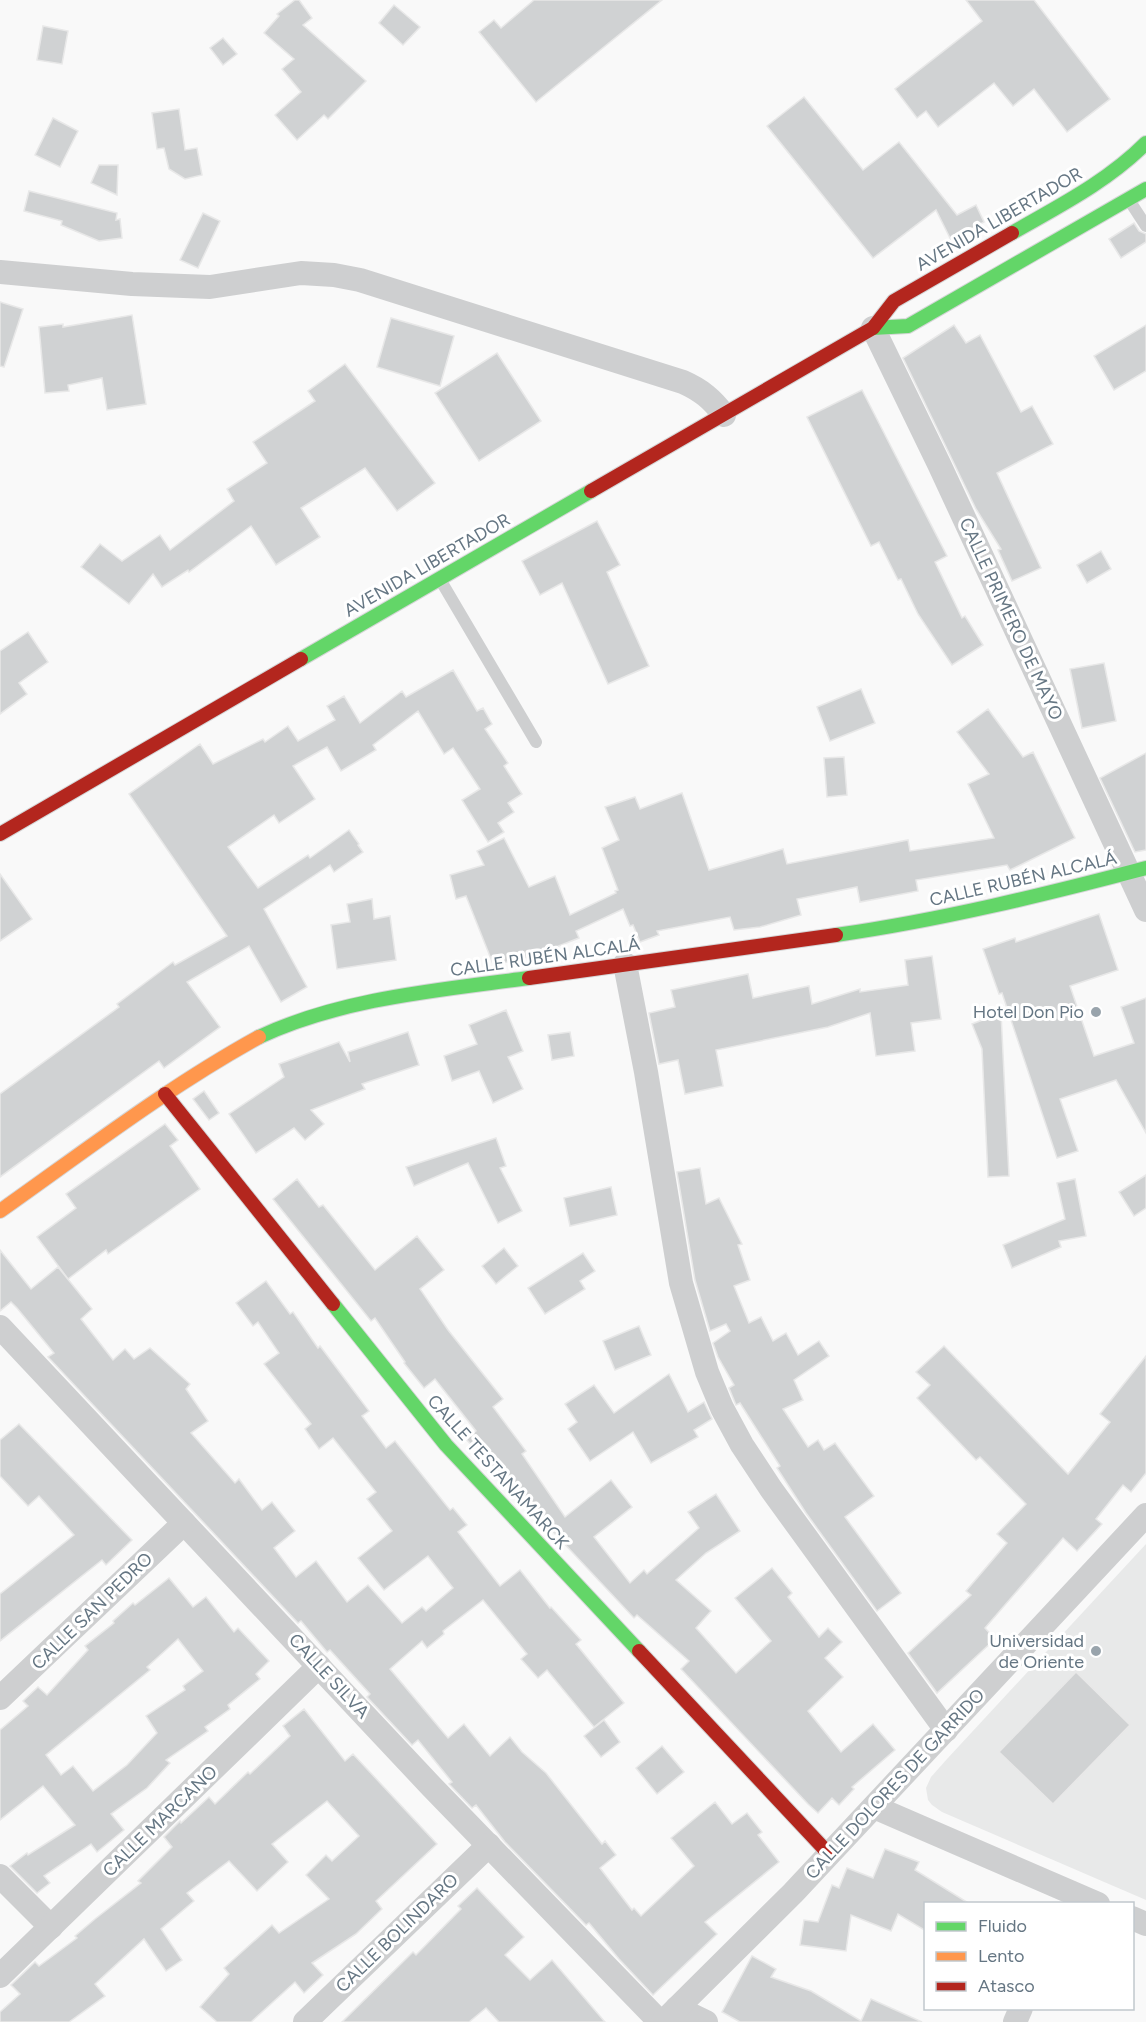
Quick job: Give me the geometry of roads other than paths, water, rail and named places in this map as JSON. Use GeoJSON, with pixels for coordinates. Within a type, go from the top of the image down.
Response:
{"type":"FeatureCollection","features":[{"type":"Feature","properties":{"kind":"main road","name":"AVENIDA LIBERTADOR"},"geometry":{"type":"LineString","coordinates":[[873,328],[908,326],[1121,186],[1146,143]]}},
{"type":"Feature","properties":{"kind":"main road","name":"AVENIDA LIBERTADOR"},"geometry":{"type":"LineString","coordinates":[[0,834],[873,328],[894,301],[1121,186],[1146,189]]}},
{"type":"Feature","properties":{"kind":"main road","name":"CALLE RUBÉN ALCALÁ"},"geometry":{"type":"LineString","coordinates":[[0,1211],[165,1094],[261,1036],[304,1019],[397,996],[894,927],[1034,897],[1137,870]]}},
{"type":"Feature","properties":{"kind":"main road","name":"CALLE TESTANAMARCK"},"geometry":{"type":"LineString","coordinates":[[165,1094],[446,1445],[829,1854]]}},
{"type":"Feature","properties":{"kind":"street"},"geometry":{"type":"LineString","coordinates":[[0,272],[132,284],[210,287],[302,273],[334,275],[360,280],[683,382],[699,389],[712,399],[724,415]]}},
{"type":"Feature","properties":{"kind":"street","name":"CALLE PRIMERO DE MAYO"},"geometry":{"type":"LineString","coordinates":[[873,328],[1137,870],[1146,910]]}},
{"type":"Feature","properties":{"kind":"street"},"geometry":{"type":"LineString","coordinates":[[625,964],[646,1072],[681,1283],[693,1328],[722,1408],[742,1445],[771,1489],[946,1730]]}},
{"type":"Feature","properties":{"kind":"street","name":"CALLE SILVA"},"geometry":{"type":"LineString","coordinates":[[0,1328],[489,1845],[667,2017]]}},
{"type":"Feature","properties":{"kind":"street","name":"CALLE DOLORES DE GARRIDO"},"geometry":{"type":"LineString","coordinates":[[667,2017],[874,1807],[1146,1515]]}},
{"type":"Feature","properties":{"kind":"street","name":"CALLE SAN PEDRO"},"geometry":{"type":"LineString","coordinates":[[0,1698],[184,1523]]}},
{"type":"Feature","properties":{"kind":"street","name":"CALLE MARCANO"},"geometry":{"type":"LineString","coordinates":[[0,1976],[319,1666]]}},
{"type":"Feature","properties":{"kind":"street"},"geometry":{"type":"LineString","coordinates":[[874,1807],[1069,1898],[1088,1902]]}},
{"type":"Feature","properties":{"kind":"street","name":"CALLE BOLINDARO"},"geometry":{"type":"LineString","coordinates":[[305,2022],[489,1845]]}},
{"type":"Feature","properties":{"kind":"street"},"geometry":{"type":"LineString","coordinates":[[0,1876],[51,1927]]}},
{"type":"Feature","properties":{"kind":"street"},"geometry":{"type":"LineString","coordinates":[[667,2017],[706,2022]]}},
{"type":"Feature","properties":{"kind":"lane"},"geometry":{"type":"LineString","coordinates":[[1121,186],[1146,226]]}},
{"type":"Feature","properties":{"kind":"lane"},"geometry":{"type":"LineString","coordinates":[[440,579],[536,742]]}},
{"type":"Feature","properties":{"kind":"place","name":"Hotel Don Pio"},"geometry":{"type":"Point","coordinates":[1096,1012]}},
{"type":"Feature","properties":{"kind":"place","name":"Universidad de Oriente"},"geometry":{"type":"Point","coordinates":[1096,1651]}}]}
